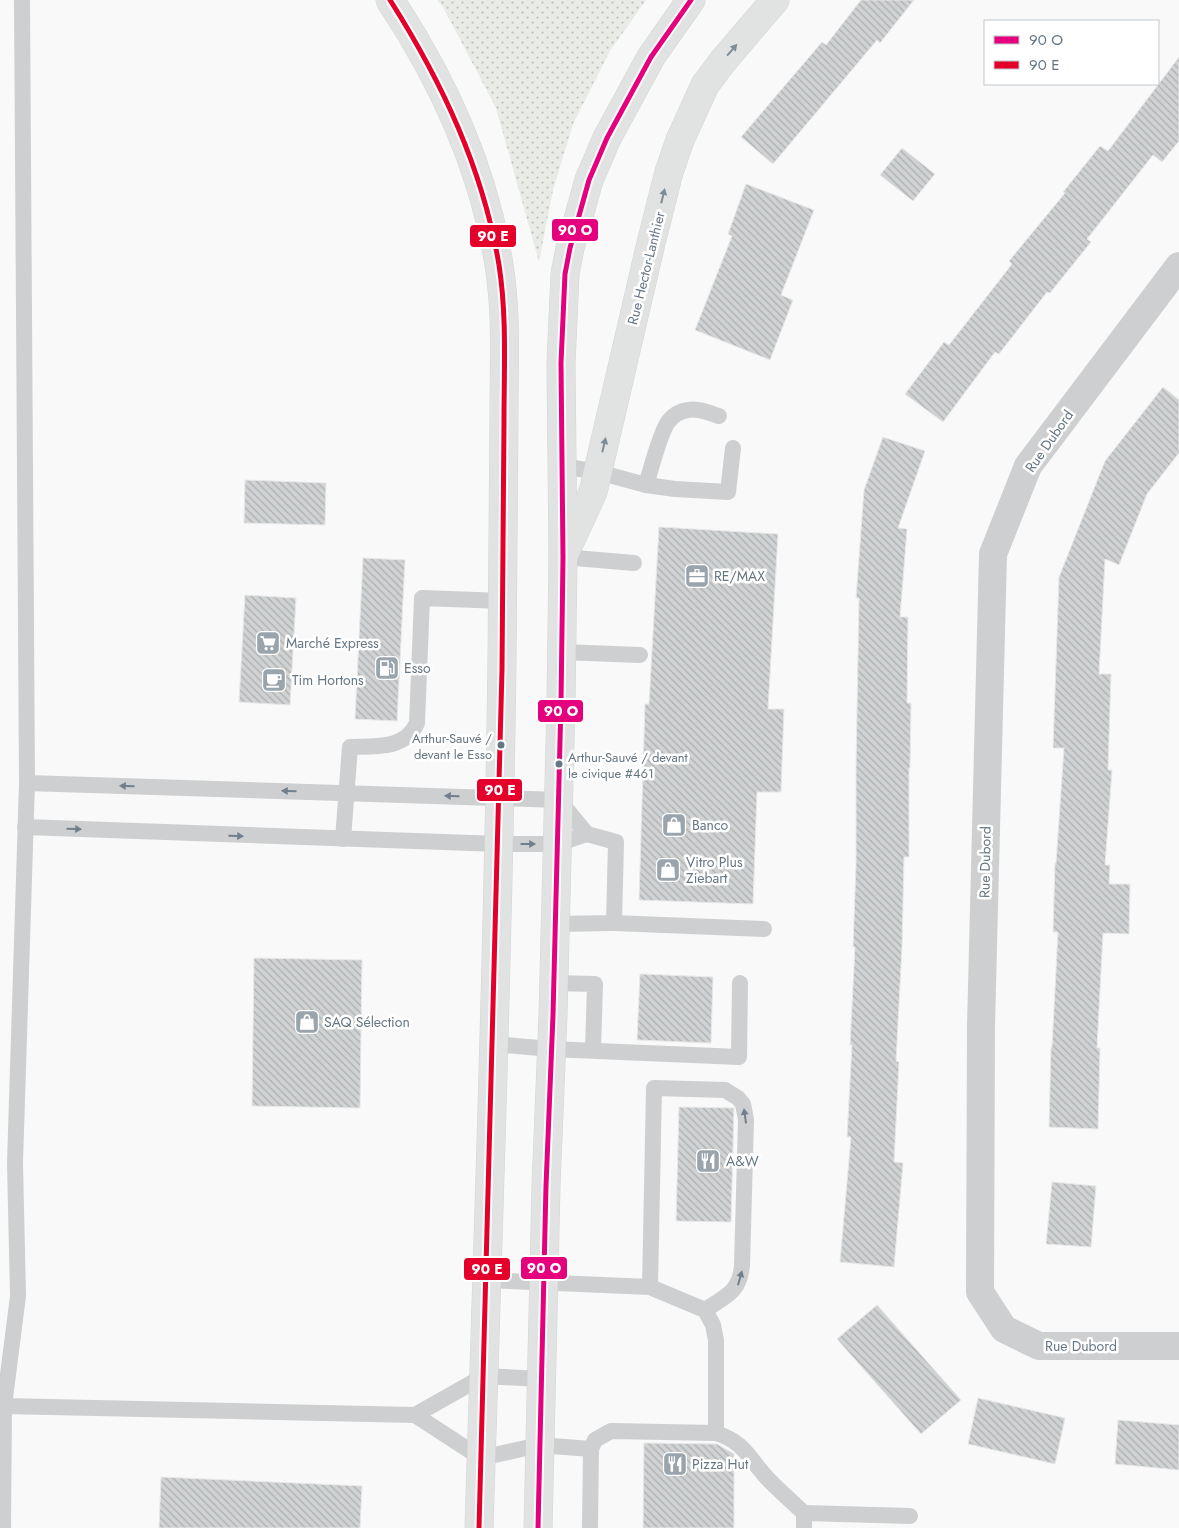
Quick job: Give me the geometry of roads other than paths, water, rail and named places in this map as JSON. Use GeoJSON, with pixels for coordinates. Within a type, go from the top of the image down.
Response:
{"type":"FeatureCollection","features":[{"type":"Feature","properties":{"kind":"main road"},"geometry":{"type":"LineString","coordinates":[[390,0],[436,75],[456,118],[474,166],[489,217],[499,262],[505,317],[499,844],[479,1528]]}},
{"type":"Feature","properties":{"kind":"main road"},"geometry":{"type":"LineString","coordinates":[[538,1528],[543,1283],[559,800],[563,557],[561,363],[566,274],[577,221],[589,180],[607,138],[651,58],[691,0]]}},
{"type":"Feature","properties":{"kind":"main road","name":"Rue Hector-Lanthier"},"geometry":{"type":"LineString","coordinates":[[563,557],[593,492],[651,243],[680,140],[705,85],[775,0]]}},
{"type":"Feature","properties":{"kind":"street","name":"Rue Dubord"},"geometry":{"type":"LineString","coordinates":[[1179,266],[1028,466],[993,554],[981,1026],[980,1292],[1004,1329],[1039,1346],[1179,1346]]}},
{"type":"Feature","properties":{"kind":"lane"},"geometry":{"type":"LineString","coordinates":[[3,1528],[4,1406],[18,1296],[15,1163],[27,783],[22,0]]}},
{"type":"Feature","properties":{"kind":"lane"},"geometry":{"type":"LineString","coordinates":[[646,485],[667,423],[673,417],[687,410],[694,409],[719,416]]}},
{"type":"Feature","properties":{"kind":"lane"},"geometry":{"type":"LineString","coordinates":[[562,466],[598,472],[646,485],[675,489],[728,492],[733,448]]}},
{"type":"Feature","properties":{"kind":"lane"},"geometry":{"type":"LineString","coordinates":[[563,557],[634,563]]}},
{"type":"Feature","properties":{"kind":"lane"},"geometry":{"type":"LineString","coordinates":[[343,839],[350,747],[394,744],[413,732],[417,723],[422,598],[503,601]]}},
{"type":"Feature","properties":{"kind":"lane"},"geometry":{"type":"LineString","coordinates":[[562,652],[640,655]]}},
{"type":"Feature","properties":{"kind":"lane"},"geometry":{"type":"LineString","coordinates":[[27,783],[559,800],[587,834]]}},
{"type":"Feature","properties":{"kind":"lane"},"geometry":{"type":"LineString","coordinates":[[25,828],[499,844],[557,844],[587,834],[616,842],[614,923]]}},
{"type":"Feature","properties":{"kind":"lane"},"geometry":{"type":"LineString","coordinates":[[555,924],[614,923],[764,929]]}},
{"type":"Feature","properties":{"kind":"lane"},"geometry":{"type":"LineString","coordinates":[[553,983],[595,984],[593,1050]]}},
{"type":"Feature","properties":{"kind":"lane"},"geometry":{"type":"LineString","coordinates":[[494,1044],[551,1049],[739,1057],[740,983]]}},
{"type":"Feature","properties":{"kind":"lane"},"geometry":{"type":"LineString","coordinates":[[650,1287],[654,1088],[725,1090],[738,1098],[743,1104],[746,1120],[742,1272],[738,1286],[705,1310]]}},
{"type":"Feature","properties":{"kind":"lane"},"geometry":{"type":"LineString","coordinates":[[487,1280],[650,1287],[705,1310],[713,1325],[716,1340],[716,1433]]}},
{"type":"Feature","properties":{"kind":"lane"},"geometry":{"type":"LineString","coordinates":[[4,1406],[415,1415],[484,1376],[541,1378]]}},
{"type":"Feature","properties":{"kind":"lane"},"geometry":{"type":"LineString","coordinates":[[415,1415],[481,1458],[539,1445],[591,1449]]}},
{"type":"Feature","properties":{"kind":"lane"},"geometry":{"type":"LineString","coordinates":[[590,1528],[591,1449],[595,1440],[611,1431],[716,1433],[735,1441],[744,1449],[804,1521],[910,1516]]}},
{"type":"Feature","properties":{"kind":"place","name":"RE/MAX"},"geometry":{"type":"Point","coordinates":[697,576]}},
{"type":"Feature","properties":{"kind":"place","name":"Marché Express"},"geometry":{"type":"Point","coordinates":[268,643]}},
{"type":"Feature","properties":{"kind":"place","name":"Esso"},"geometry":{"type":"Point","coordinates":[387,668]}},
{"type":"Feature","properties":{"kind":"place","name":"Tim Hortons"},"geometry":{"type":"Point","coordinates":[274,680]}},
{"type":"Feature","properties":{"kind":"place","name":"Arthur-Sauvé / devant le Esso"},"geometry":{"type":"Point","coordinates":[501,745]}},
{"type":"Feature","properties":{"kind":"place","name":"Arthur-Sauvé / devant le civique #461"},"geometry":{"type":"Point","coordinates":[559,764]}},
{"type":"Feature","properties":{"kind":"place","name":"Banco"},"geometry":{"type":"Point","coordinates":[674,825]}},
{"type":"Feature","properties":{"kind":"place","name":"Vitro Plus Ziebart"},"geometry":{"type":"Point","coordinates":[668,870]}},
{"type":"Feature","properties":{"kind":"place","name":"SAQ Sélection"},"geometry":{"type":"Point","coordinates":[307,1022]}},
{"type":"Feature","properties":{"kind":"place","name":"A&W"},"geometry":{"type":"Point","coordinates":[708,1161]}},
{"type":"Feature","properties":{"kind":"place","name":"Pizza Hut"},"geometry":{"type":"Point","coordinates":[675,1464]}}]}
